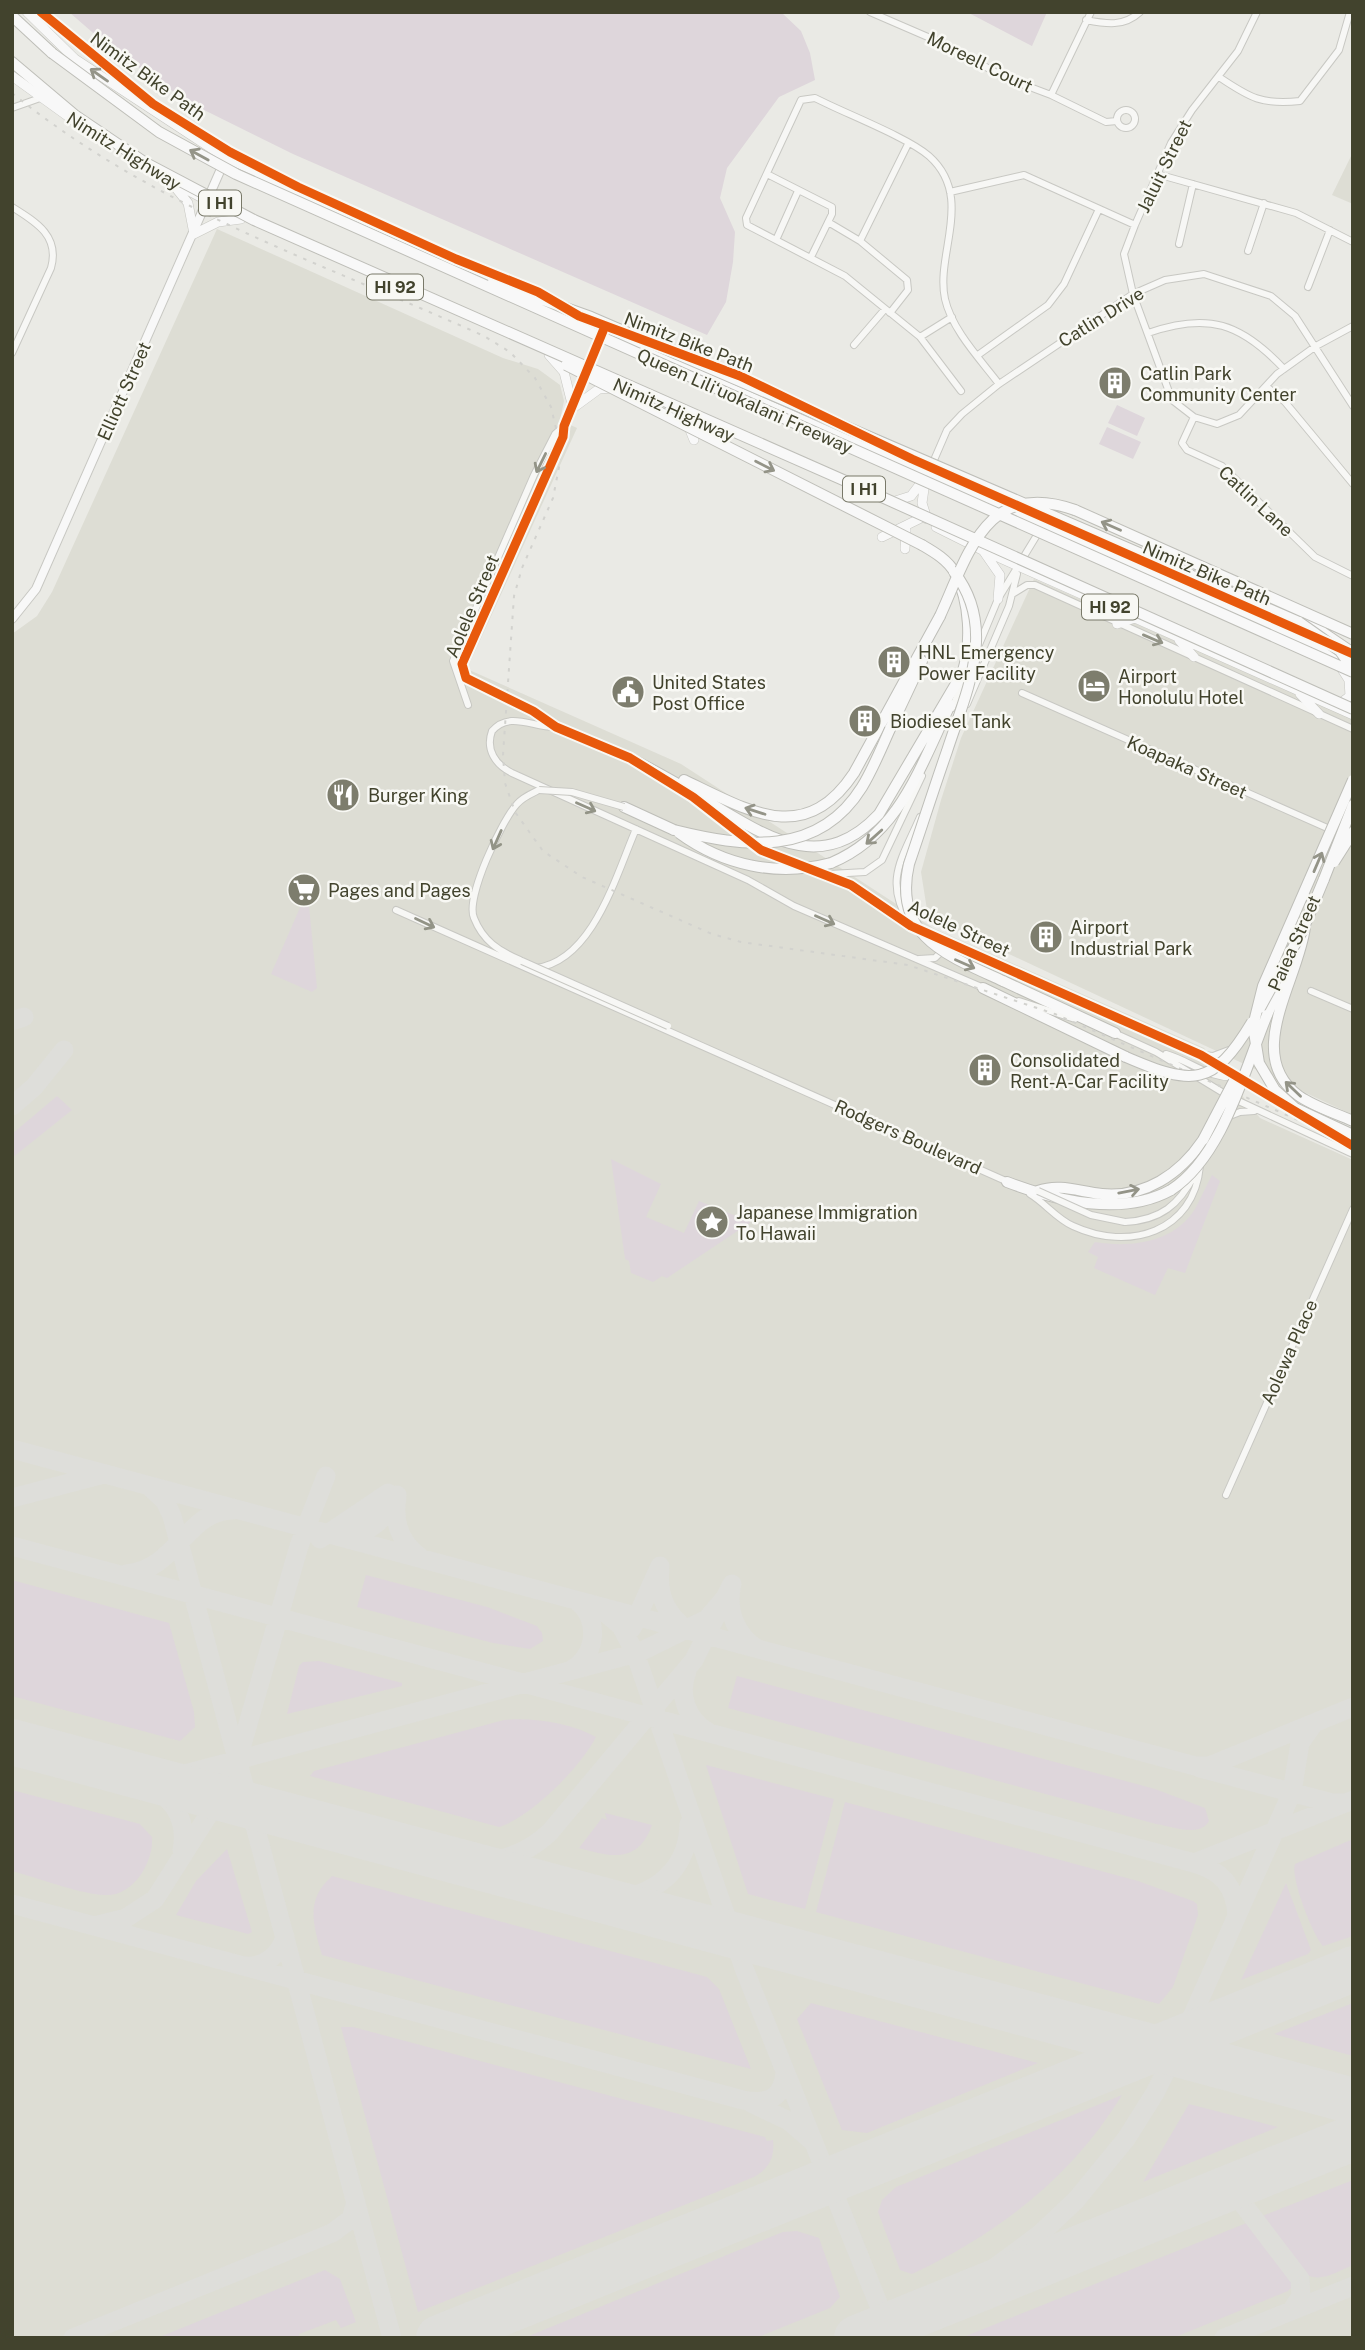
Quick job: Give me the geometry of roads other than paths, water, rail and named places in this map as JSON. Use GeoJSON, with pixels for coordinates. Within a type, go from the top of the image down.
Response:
{"type":"FeatureCollection","features":[{"type":"Feature","properties":{"kind":"highway"},"geometry":{"type":"LineString","coordinates":[[17,12],[52,53]]}},
{"type":"Feature","properties":{"kind":"highway","name":"Queen Liliʻuokalani Freeway"},"geometry":{"type":"LineString","coordinates":[[12,16],[52,53],[123,107],[198,154],[277,194],[1353,669]]}},
{"type":"Feature","properties":{"kind":"highway","name":"Queen Liliʻuokalani Freeway"},"geometry":{"type":"LineString","coordinates":[[12,62],[76,116],[186,186],[254,220],[884,498],[1353,709]]}},
{"type":"Feature","properties":{"kind":"highway"},"geometry":{"type":"LineString","coordinates":[[12,70],[76,116]]}},
{"type":"Feature","properties":{"kind":"highway"},"geometry":{"type":"LineString","coordinates":[[417,255],[592,317],[1299,622],[1335,639],[1353,653]]}},
{"type":"Feature","properties":{"kind":"highway"},"geometry":{"type":"LineString","coordinates":[[374,273],[607,384],[922,545],[954,572],[971,596],[975,613],[976,662],[909,864],[906,896],[913,921],[926,940],[951,957],[1115,1032]]}},
{"type":"Feature","properties":{"kind":"highway"},"geometry":{"type":"LineString","coordinates":[[624,807],[674,830],[723,842],[758,844],[809,833],[836,817],[854,798],[868,776],[929,647],[970,548],[992,518],[1012,506],[1032,501],[1053,502],[1353,634]]}},
{"type":"Feature","properties":{"kind":"highway"},"geometry":{"type":"LineString","coordinates":[[674,830],[690,842],[733,861],[764,870],[810,869],[845,858],[874,838],[898,810],[964,670],[969,627],[954,572]]}},
{"type":"Feature","properties":{"kind":"highway"},"geometry":{"type":"LineString","coordinates":[[630,758],[757,813],[793,817],[821,809],[839,794],[855,773],[940,616]]}},
{"type":"Feature","properties":{"kind":"highway"},"geometry":{"type":"LineString","coordinates":[[1299,622],[1340,651],[1353,669]]}},
{"type":"Feature","properties":{"kind":"highway"},"geometry":{"type":"LineString","coordinates":[[630,758],[778,841],[810,847],[847,839],[860,832],[879,814],[964,670]]}},
{"type":"Feature","properties":{"kind":"highway"},"geometry":{"type":"LineString","coordinates":[[1353,780],[1263,986],[1253,1026],[1259,1063],[1275,1090],[1296,1108],[1353,1135]]}},
{"type":"Feature","properties":{"kind":"highway"},"geometry":{"type":"LineString","coordinates":[[1038,1191],[1056,1186],[1116,1194],[1152,1185],[1174,1172],[1203,1140],[1266,1013],[1305,926],[1353,805]]}},
{"type":"Feature","properties":{"kind":"highway"},"geometry":{"type":"LineString","coordinates":[[1324,879],[1347,833]]}},
{"type":"Feature","properties":{"kind":"highway"},"geometry":{"type":"LineString","coordinates":[[983,989],[1126,1057],[1167,1073],[1200,1075],[1223,1063],[1234,1051],[1305,926]]}},
{"type":"Feature","properties":{"kind":"highway"},"geometry":{"type":"LineString","coordinates":[[1305,926],[1302,951],[1273,1033],[1276,1064],[1284,1080],[1297,1095],[1353,1121]]}},
{"type":"Feature","properties":{"kind":"highway"},"geometry":{"type":"LineString","coordinates":[[1007,1182],[1030,1190],[1096,1203],[1130,1204],[1150,1200],[1183,1182],[1202,1163],[1230,1108],[1266,1013]]}},
{"type":"Feature","properties":{"kind":"main road","name":"HI 92"},"geometry":{"type":"LineString","coordinates":[[27,12],[75,59],[226,158],[353,219],[1333,656],[1353,669]]}},
{"type":"Feature","properties":{"kind":"main road","name":"Nimitz Highway"},"geometry":{"type":"LineString","coordinates":[[12,76],[172,184],[241,219],[880,501],[1019,568],[1353,715]]}},
{"type":"Feature","properties":{"kind":"main road"},"geometry":{"type":"LineString","coordinates":[[172,184],[188,203],[194,234],[218,222],[241,219]]}},
{"type":"Feature","properties":{"kind":"main road"},"geometry":{"type":"LineString","coordinates":[[549,355],[564,372],[573,408],[599,389],[621,388]]}},
{"type":"Feature","properties":{"kind":"main road"},"geometry":{"type":"LineString","coordinates":[[678,412],[686,420],[694,440]]}},
{"type":"Feature","properties":{"kind":"main road"},"geometry":{"type":"LineString","coordinates":[[914,468],[935,459]]}},
{"type":"Feature","properties":{"kind":"main road"},"geometry":{"type":"LineString","coordinates":[[880,501],[897,501],[911,496],[928,474]]}},
{"type":"Feature","properties":{"kind":"main road"},"geometry":{"type":"LineString","coordinates":[[928,474],[922,503],[924,513],[931,524]]}},
{"type":"Feature","properties":{"kind":"main road"},"geometry":{"type":"LineString","coordinates":[[882,537],[919,519]]}},
{"type":"Feature","properties":{"kind":"main road"},"geometry":{"type":"LineString","coordinates":[[905,549],[906,527]]}},
{"type":"Feature","properties":{"kind":"main road"},"geometry":{"type":"LineString","coordinates":[[982,550],[1000,575],[998,599]]}},
{"type":"Feature","properties":{"kind":"main road"},"geometry":{"type":"LineString","coordinates":[[1044,577],[1046,591]]}},
{"type":"Feature","properties":{"kind":"main road"},"geometry":{"type":"LineString","coordinates":[[1117,624],[1135,618]]}},
{"type":"Feature","properties":{"kind":"main road"},"geometry":{"type":"LineString","coordinates":[[1175,636],[1194,657]]}},
{"type":"Feature","properties":{"kind":"main road"},"geometry":{"type":"LineString","coordinates":[[1326,703],[1339,706],[1350,696],[1349,680],[1333,656]]}},
{"type":"Feature","properties":{"kind":"main road"},"geometry":{"type":"LineString","coordinates":[[1297,690],[1319,713]]}},
{"type":"Feature","properties":{"kind":"street","name":"Moreell Court"},"geometry":{"type":"LineString","coordinates":[[870,12],[944,44],[1006,78],[1051,95],[1106,122],[1117,121]]}},
{"type":"Feature","properties":{"kind":"street"},"geometry":{"type":"LineString","coordinates":[[1051,95],[1091,12]]}},
{"type":"Feature","properties":{"kind":"street"},"geometry":{"type":"LineString","coordinates":[[1086,20],[1108,24],[1124,22],[1140,12]]}},
{"type":"Feature","properties":{"kind":"street","name":"Jaluit Street"},"geometry":{"type":"LineString","coordinates":[[1194,417],[1172,400],[1133,294],[1124,254],[1171,144],[1192,110],[1238,51],[1256,12]]}},
{"type":"Feature","properties":{"kind":"street"},"geometry":{"type":"LineString","coordinates":[[1219,77],[1250,98],[1274,104],[1300,101],[1339,50],[1350,12]]}},
{"type":"Feature","properties":{"kind":"street"},"geometry":{"type":"LineString","coordinates":[[12,108],[43,97]]}},
{"type":"Feature","properties":{"kind":"street"},"geometry":{"type":"LineString","coordinates":[[961,391],[920,337],[845,276],[747,225],[746,218],[802,100],[808,97],[908,144],[929,157],[950,192],[952,232],[944,298],[952,317],[999,384]]}},
{"type":"Feature","properties":{"kind":"street"},"geometry":{"type":"LineString","coordinates":[[860,241],[908,144]]}},
{"type":"Feature","properties":{"kind":"street","name":"Elliott Street"},"geometry":{"type":"LineString","coordinates":[[12,619],[36,589],[226,158]]}},
{"type":"Feature","properties":{"kind":"street"},"geometry":{"type":"LineString","coordinates":[[767,174],[832,207],[828,222],[811,257]]}},
{"type":"Feature","properties":{"kind":"street"},"geometry":{"type":"LineString","coordinates":[[1157,174],[1296,213],[1353,242]]}},
{"type":"Feature","properties":{"kind":"street"},"geometry":{"type":"LineString","coordinates":[[950,192],[1024,175],[1135,225]]}},
{"type":"Feature","properties":{"kind":"street"},"geometry":{"type":"LineString","coordinates":[[1179,244],[1194,184]]}},
{"type":"Feature","properties":{"kind":"street"},"geometry":{"type":"LineString","coordinates":[[776,240],[798,191]]}},
{"type":"Feature","properties":{"kind":"street"},"geometry":{"type":"LineString","coordinates":[[1248,251],[1264,203]]}},
{"type":"Feature","properties":{"kind":"street"},"geometry":{"type":"LineString","coordinates":[[12,207],[43,228],[50,238],[53,256],[51,268],[12,353]]}},
{"type":"Feature","properties":{"kind":"street"},"geometry":{"type":"LineString","coordinates":[[978,355],[1048,305],[1064,284],[1099,209]]}},
{"type":"Feature","properties":{"kind":"street"},"geometry":{"type":"LineString","coordinates":[[828,222],[860,241],[901,274],[909,284],[905,296],[854,345]]}},
{"type":"Feature","properties":{"kind":"street"},"geometry":{"type":"LineString","coordinates":[[1308,288],[1330,230]]}},
{"type":"Feature","properties":{"kind":"street","name":"Catlin Drive"},"geometry":{"type":"LineString","coordinates":[[928,474],[947,430],[962,414],[999,384],[1133,294],[1164,280],[1204,274],[1271,296],[1295,316],[1353,406]]}},
{"type":"Feature","properties":{"kind":"street"},"geometry":{"type":"LineString","coordinates":[[920,337],[952,317]]}},
{"type":"Feature","properties":{"kind":"street"},"geometry":{"type":"LineString","coordinates":[[1148,333],[1188,322],[1227,327],[1252,338],[1284,369]]}},
{"type":"Feature","properties":{"kind":"street"},"geometry":{"type":"LineString","coordinates":[[1194,417],[1217,424],[1239,415],[1284,369],[1316,346],[1353,326]]}},
{"type":"Feature","properties":{"kind":"street","name":"Aolele Street"},"geometry":{"type":"LineString","coordinates":[[603,331],[564,426],[563,437],[470,646],[461,669],[466,678],[533,711],[556,727],[630,758],[692,797],[761,850],[862,890],[911,926],[1201,1055],[1292,1112],[1353,1146]]}},
{"type":"Feature","properties":{"kind":"street"},"geometry":{"type":"LineString","coordinates":[[1267,387],[1285,402],[1353,484]]}},
{"type":"Feature","properties":{"kind":"street","name":"Catlin Lane"},"geometry":{"type":"LineString","coordinates":[[1194,417],[1182,443],[1187,450],[1222,466],[1315,557],[1353,576]]}},
{"type":"Feature","properties":{"kind":"street","name":"Aolele Street"},"geometry":{"type":"LineString","coordinates":[[468,705],[453,668],[453,661],[555,434],[564,426]]}},
{"type":"Feature","properties":{"kind":"street"},"geometry":{"type":"LineString","coordinates":[[523,504],[531,508]]}},
{"type":"Feature","properties":{"kind":"street"},"geometry":{"type":"LineString","coordinates":[[821,873],[865,872],[885,857],[998,599],[1019,568],[1041,527]]}},
{"type":"Feature","properties":{"kind":"street"},"geometry":{"type":"LineString","coordinates":[[911,926],[896,897],[897,871],[1013,594],[1019,568]]}},
{"type":"Feature","properties":{"kind":"street"},"geometry":{"type":"LineString","coordinates":[[1013,594],[1027,585],[1046,591],[1353,729]]}},
{"type":"Feature","properties":{"kind":"street"},"geometry":{"type":"LineString","coordinates":[[463,637],[470,646]]}},
{"type":"Feature","properties":{"kind":"street","name":"Koapaka Street"},"geometry":{"type":"LineString","coordinates":[[1022,693],[1347,833],[1353,840]]}},
{"type":"Feature","properties":{"kind":"street"},"geometry":{"type":"LineString","coordinates":[[556,727],[509,720],[492,732],[490,750],[503,769],[983,989],[1115,1032],[1156,1052],[1259,1112],[1353,1154]]}},
{"type":"Feature","properties":{"kind":"street"},"geometry":{"type":"LineString","coordinates":[[624,807],[558,789],[540,790],[517,804],[504,823],[472,901],[473,918],[492,945],[1091,1215],[1125,1222],[1153,1218],[1173,1207],[1186,1192],[1199,1166]]}},
{"type":"Feature","properties":{"kind":"street","name":"Paiea Street"},"geometry":{"type":"LineString","coordinates":[[1238,1076],[1347,833],[1353,812]]}},
{"type":"Feature","properties":{"kind":"street"},"geometry":{"type":"LineString","coordinates":[[530,968],[548,966],[568,955],[583,940],[606,898],[636,829]]}},
{"type":"Feature","properties":{"kind":"street","name":"Rodgers Boulevard"},"geometry":{"type":"LineString","coordinates":[[396,910],[1007,1182],[1044,1202],[1077,1228],[1101,1236],[1126,1237],[1151,1233],[1177,1219],[1194,1195],[1199,1166],[1238,1076]]}},
{"type":"Feature","properties":{"kind":"street"},"geometry":{"type":"LineString","coordinates":[[914,959],[936,958],[950,943]]}},
{"type":"Feature","properties":{"kind":"street"},"geometry":{"type":"LineString","coordinates":[[1311,991],[1353,1009]]}},
{"type":"Feature","properties":{"kind":"street"},"geometry":{"type":"LineString","coordinates":[[1201,1055],[1213,1056],[1230,1050],[1240,1034],[1266,1013]]}},
{"type":"Feature","properties":{"kind":"street"},"geometry":{"type":"LineString","coordinates":[[1156,1052],[1180,1058],[1221,1079],[1238,1076]]}},
{"type":"Feature","properties":{"kind":"street"},"geometry":{"type":"LineString","coordinates":[[1217,1127],[1240,1112],[1259,1112]]}},
{"type":"Feature","properties":{"kind":"street","name":"Aolewa Place"},"geometry":{"type":"LineString","coordinates":[[1226,1495],[1353,1209]]}},
{"type":"Feature","properties":{"kind":"railway"},"geometry":{"type":"LineString","coordinates":[[12,93],[67,134],[123,170],[240,230],[484,336],[510,352],[535,378],[551,407],[559,441],[560,462],[553,498],[522,568],[514,596],[503,755],[505,783],[515,812],[543,851],[582,877],[712,934],[741,942],[908,965],[1055,1014],[1353,1144]]}},
{"type":"Feature","properties":{"kind":"place","name":"Catlin Park Community Center"},"geometry":{"type":"Point","coordinates":[1115,383]}},
{"type":"Feature","properties":{"kind":"place","name":"HNL Emergency Power Facility"},"geometry":{"type":"Point","coordinates":[894,662]}},
{"type":"Feature","properties":{"kind":"place","name":"Airport Honolulu Hotel"},"geometry":{"type":"Point","coordinates":[1094,686]}},
{"type":"Feature","properties":{"kind":"place","name":"United States Post Office"},"geometry":{"type":"Point","coordinates":[628,692]}},
{"type":"Feature","properties":{"kind":"place","name":"Biodiesel Tank"},"geometry":{"type":"Point","coordinates":[865,721]}},
{"type":"Feature","properties":{"kind":"place","name":"Burger King"},"geometry":{"type":"Point","coordinates":[343,795]}},
{"type":"Feature","properties":{"kind":"place","name":"Pages and Pages"},"geometry":{"type":"Point","coordinates":[304,890]}},
{"type":"Feature","properties":{"kind":"place","name":"Airport Industrial Park"},"geometry":{"type":"Point","coordinates":[1046,937]}},
{"type":"Feature","properties":{"kind":"place","name":"Consolidated Rent-A-Car Facility"},"geometry":{"type":"Point","coordinates":[985,1070]}},
{"type":"Feature","properties":{"kind":"place","name":"Japanese Immigration To Hawaii"},"geometry":{"type":"Point","coordinates":[712,1222]}}]}
